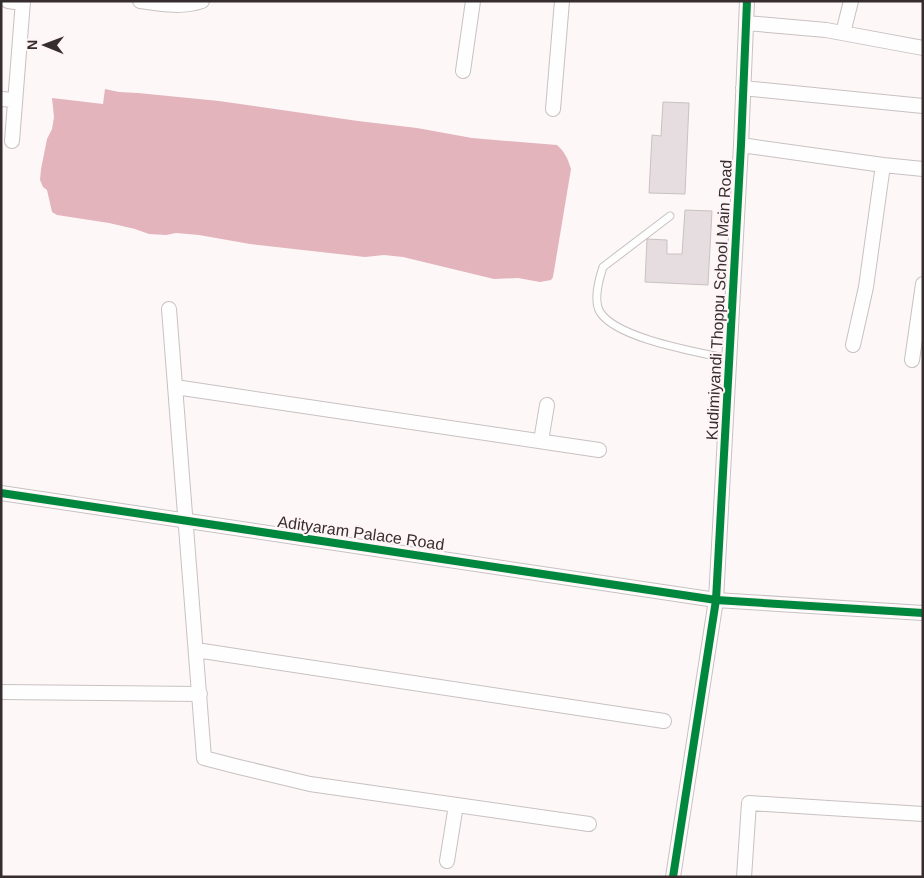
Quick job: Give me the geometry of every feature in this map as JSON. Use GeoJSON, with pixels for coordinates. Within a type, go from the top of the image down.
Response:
{"type":"FeatureCollection","features":[{"type":"Feature","properties":{"kind":"street"},"geometry":{"type":"LineString","coordinates":[[8,1],[23,2],[8,99],[12,141]]}},
{"type":"Feature","properties":{"kind":"street"},"geometry":{"type":"LineString","coordinates":[[140,1],[174,5],[188,5],[202,1]]}},
{"type":"Feature","properties":{"kind":"street"},"geometry":{"type":"LineString","coordinates":[[463,71],[473,1]]}},
{"type":"Feature","properties":{"kind":"street"},"geometry":{"type":"LineString","coordinates":[[553,109],[562,1]]}},
{"type":"Feature","properties":{"kind":"street","name":"Kudimiyandi Thoppu School Main Road"},"geometry":{"type":"LineString","coordinates":[[673,877],[716,600],[730,360],[747,1]]}},
{"type":"Feature","properties":{"kind":"street"},"geometry":{"type":"LineString","coordinates":[[843,33],[851,1]]}},
{"type":"Feature","properties":{"kind":"street"},"geometry":{"type":"LineString","coordinates":[[746,23],[800,27],[843,33],[923,48]]}},
{"type":"Feature","properties":{"kind":"street"},"geometry":{"type":"LineString","coordinates":[[744,88],[923,106]]}},
{"type":"Feature","properties":{"kind":"street"},"geometry":{"type":"LineString","coordinates":[[741,145],[923,169]]}},
{"type":"Feature","properties":{"kind":"street"},"geometry":{"type":"LineString","coordinates":[[853,345],[866,287],[883,165]]}},
{"type":"Feature","properties":{"kind":"street"},"geometry":{"type":"LineString","coordinates":[[912,360],[923,284]]}},
{"type":"Feature","properties":{"kind":"street"},"geometry":{"type":"LineString","coordinates":[[169,309],[204,758],[310,784],[589,824]]}},
{"type":"Feature","properties":{"kind":"street"},"geometry":{"type":"LineString","coordinates":[[175,387],[599,450]]}},
{"type":"Feature","properties":{"kind":"street"},"geometry":{"type":"LineString","coordinates":[[541,442],[546,405]]}},
{"type":"Feature","properties":{"kind":"street","name":"Adityaram Palace Road"},"geometry":{"type":"LineString","coordinates":[[1,493],[716,600],[923,614]]}},
{"type":"Feature","properties":{"kind":"street"},"geometry":{"type":"LineString","coordinates":[[196,650],[664,721]]}},
{"type":"Feature","properties":{"kind":"street"},"geometry":{"type":"LineString","coordinates":[[1,692],[200,694]]}},
{"type":"Feature","properties":{"kind":"street"},"geometry":{"type":"LineString","coordinates":[[447,861],[456,804]]}},
{"type":"Feature","properties":{"kind":"street"},"geometry":{"type":"LineString","coordinates":[[744,877],[749,804],[923,814]]}},
{"type":"Feature","properties":{"kind":"lane"},"geometry":{"type":"LineString","coordinates":[[670,216],[603,267],[599,277],[597,296],[599,310],[608,321],[625,331],[730,360]]}},
{"type":"Feature","properties":{"kind":"shaded area"},"geometry":{"type":"Polygon","coordinates":[[[105,89],[119,92],[219,101],[417,128],[472,138],[557,145],[566,156],[571,169],[553,277],[551,280],[540,282],[518,278],[494,279],[403,257],[384,255],[365,257],[250,244],[199,235],[176,233],[166,235],[149,234],[109,223],[57,215],[52,212],[47,190],[43,187],[40,180],[47,139],[52,129],[54,117],[52,98],[103,104],[105,89]]]}},
{"type":"Feature","properties":{"kind":"building"},"geometry":{"type":"Polygon","coordinates":[[[663,102],[689,103],[685,194],[649,193],[652,135],[661,136],[663,102]]]}},
{"type":"Feature","properties":{"kind":"building"},"geometry":{"type":"Polygon","coordinates":[[[685,210],[712,211],[708,285],[645,282],[647,239],[667,240],[667,254],[682,254],[685,210]]]}},
{"type":"Feature","properties":{"kind":"cycle path"},"geometry":{"type":"LineString","coordinates":[[673,877],[716,600],[747,1]]}},
{"type":"Feature","properties":{"kind":"cycle path"},"geometry":{"type":"LineString","coordinates":[[1,493],[716,600],[923,613]]}}]}
